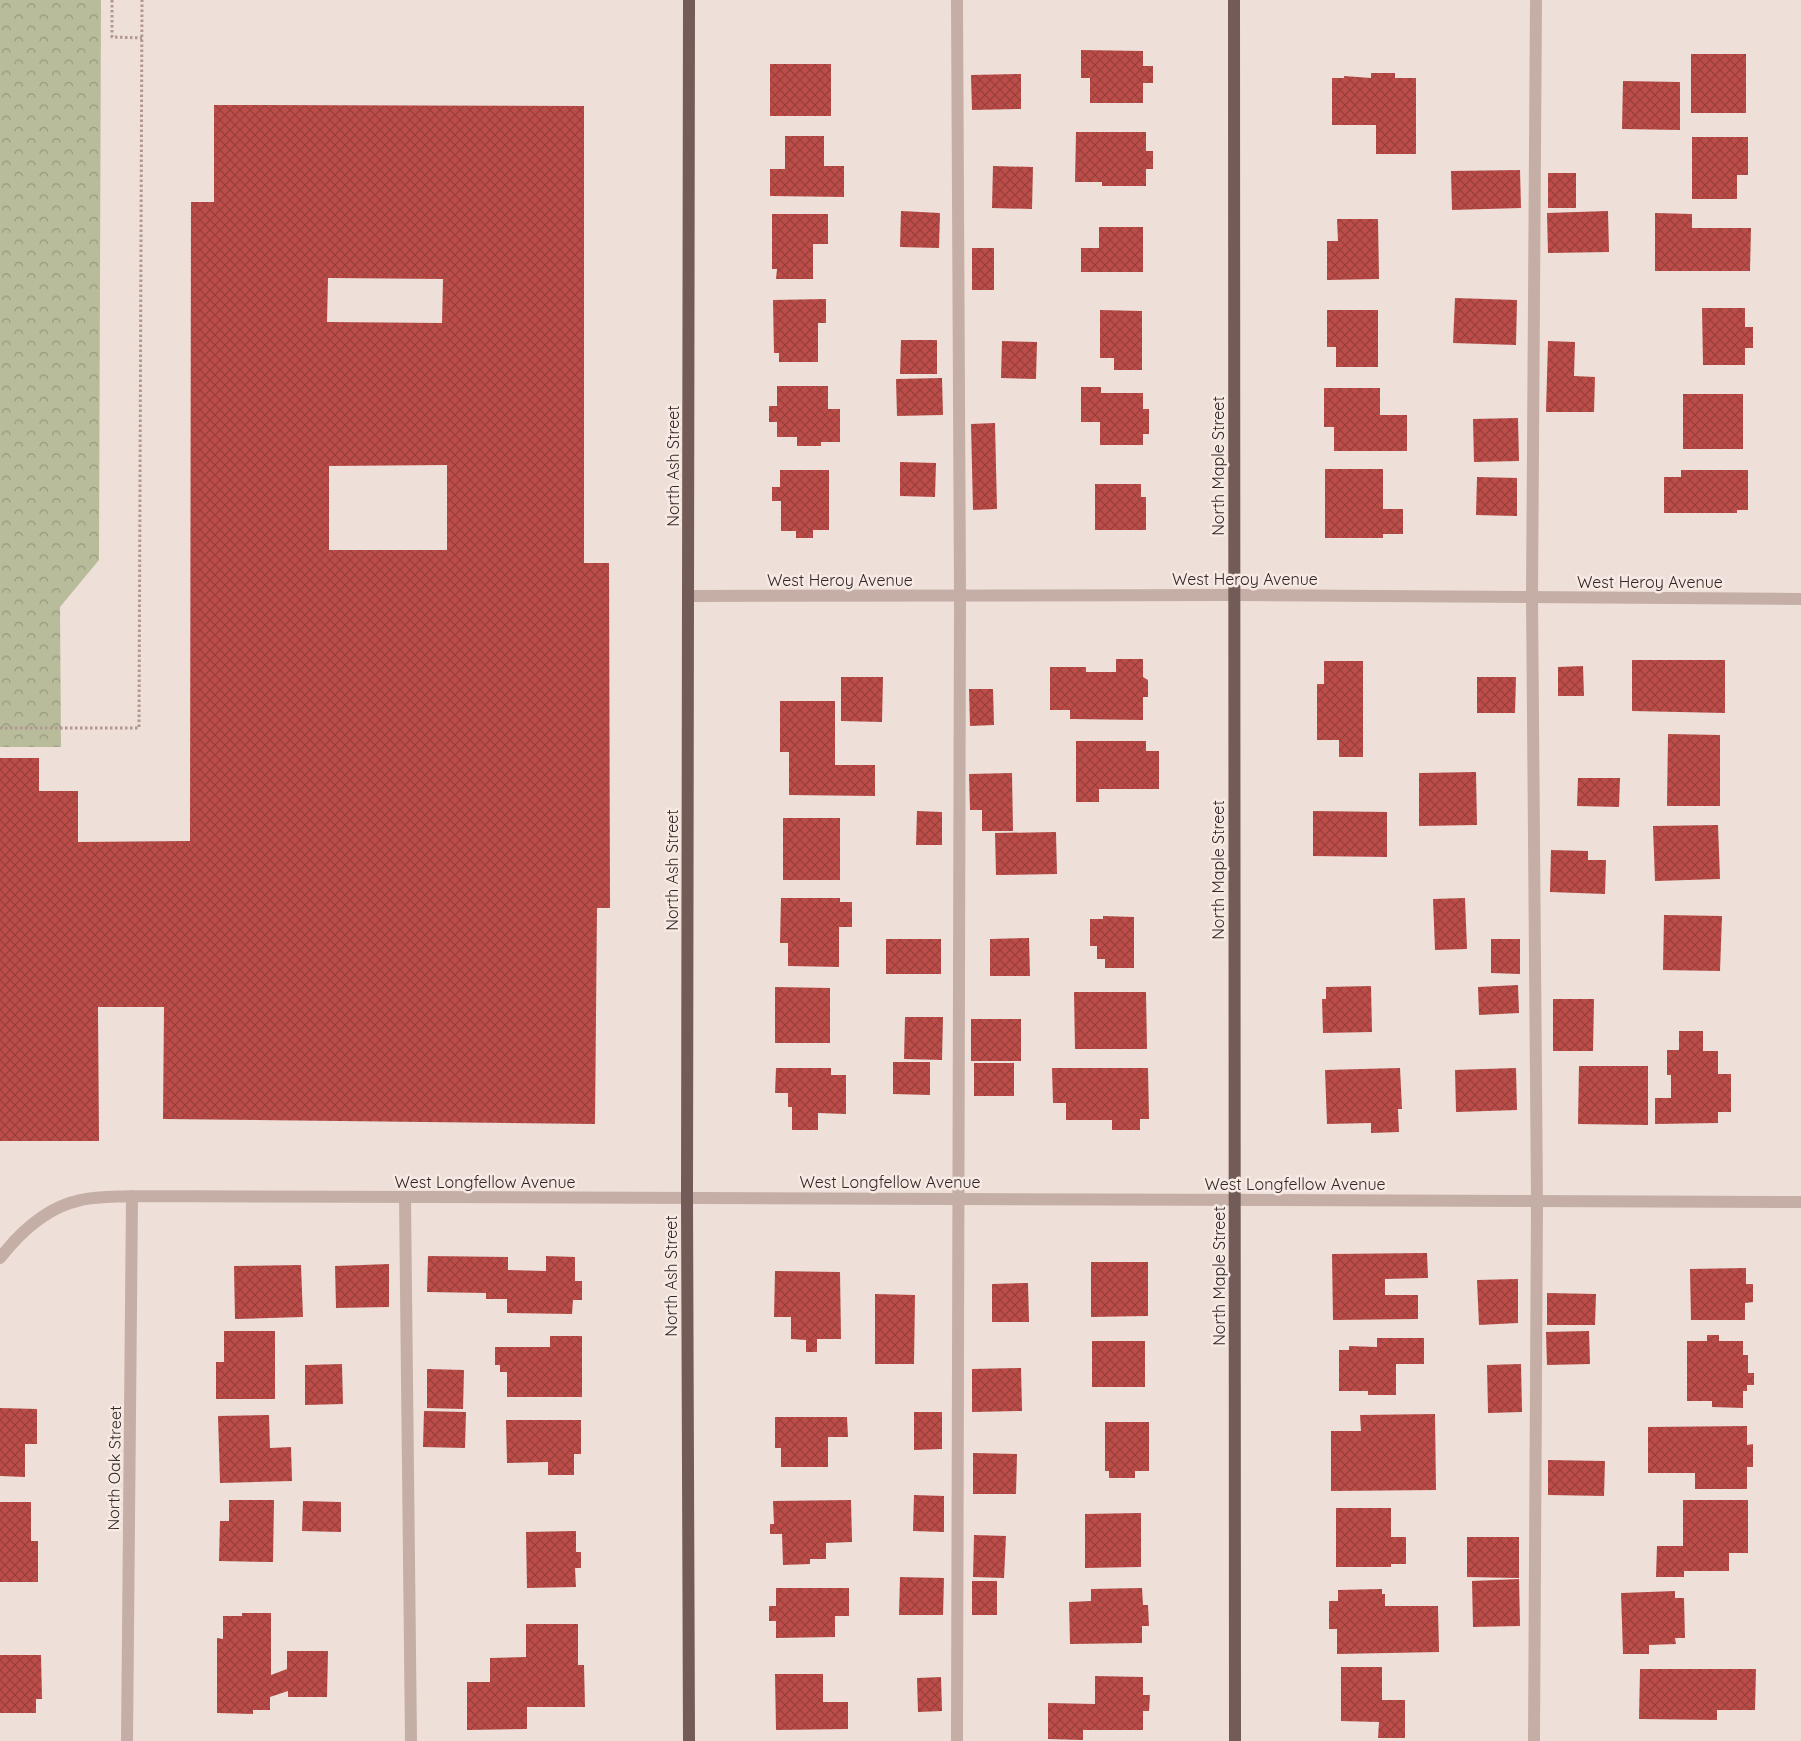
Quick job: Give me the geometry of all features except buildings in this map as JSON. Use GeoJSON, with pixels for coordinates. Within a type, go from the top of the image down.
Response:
{"type":"FeatureCollection","features":[{"type":"Feature","properties":{"kind":"main road","name":"North Ash Street"},"geometry":{"type":"LineString","coordinates":[[689,0],[687,1198],[689,1741]]}},
{"type":"Feature","properties":{"kind":"main road","name":"North Maple Street"},"geometry":{"type":"LineString","coordinates":[[1234,0],[1235,1741]]}},
{"type":"Feature","properties":{"kind":"street"},"geometry":{"type":"LineString","coordinates":[[957,0],[960,596],[958,1741]]}},
{"type":"Feature","properties":{"kind":"street"},"geometry":{"type":"LineString","coordinates":[[1534,1741],[1537,1202],[1532,598],[1536,0]]}},
{"type":"Feature","properties":{"kind":"street","name":"West Heroy Avenue"},"geometry":{"type":"LineString","coordinates":[[689,596],[1235,595],[1801,599]]}},
{"type":"Feature","properties":{"kind":"street","name":"West Longfellow Avenue"},"geometry":{"type":"LineString","coordinates":[[0,1258],[12,1242],[44,1214],[81,1200],[132,1196],[1801,1202]]}},
{"type":"Feature","properties":{"kind":"street","name":"North Oak Street"},"geometry":{"type":"LineString","coordinates":[[127,1741],[132,1196]]}},
{"type":"Feature","properties":{"kind":"street"},"geometry":{"type":"LineString","coordinates":[[405,1198],[411,1741]]}},
{"type":"Feature","properties":{"kind":"path"},"geometry":{"type":"LineString","coordinates":[[112,0],[112,37],[142,38]]}},
{"type":"Feature","properties":{"kind":"path"},"geometry":{"type":"LineString","coordinates":[[0,728],[139,728],[142,0]]}},
{"type":"Feature","properties":{"kind":"green space"},"geometry":{"type":"Polygon","coordinates":[[[0,0],[101,0],[99,560],[60,607],[61,747],[0,747],[0,0]]]}}]}
